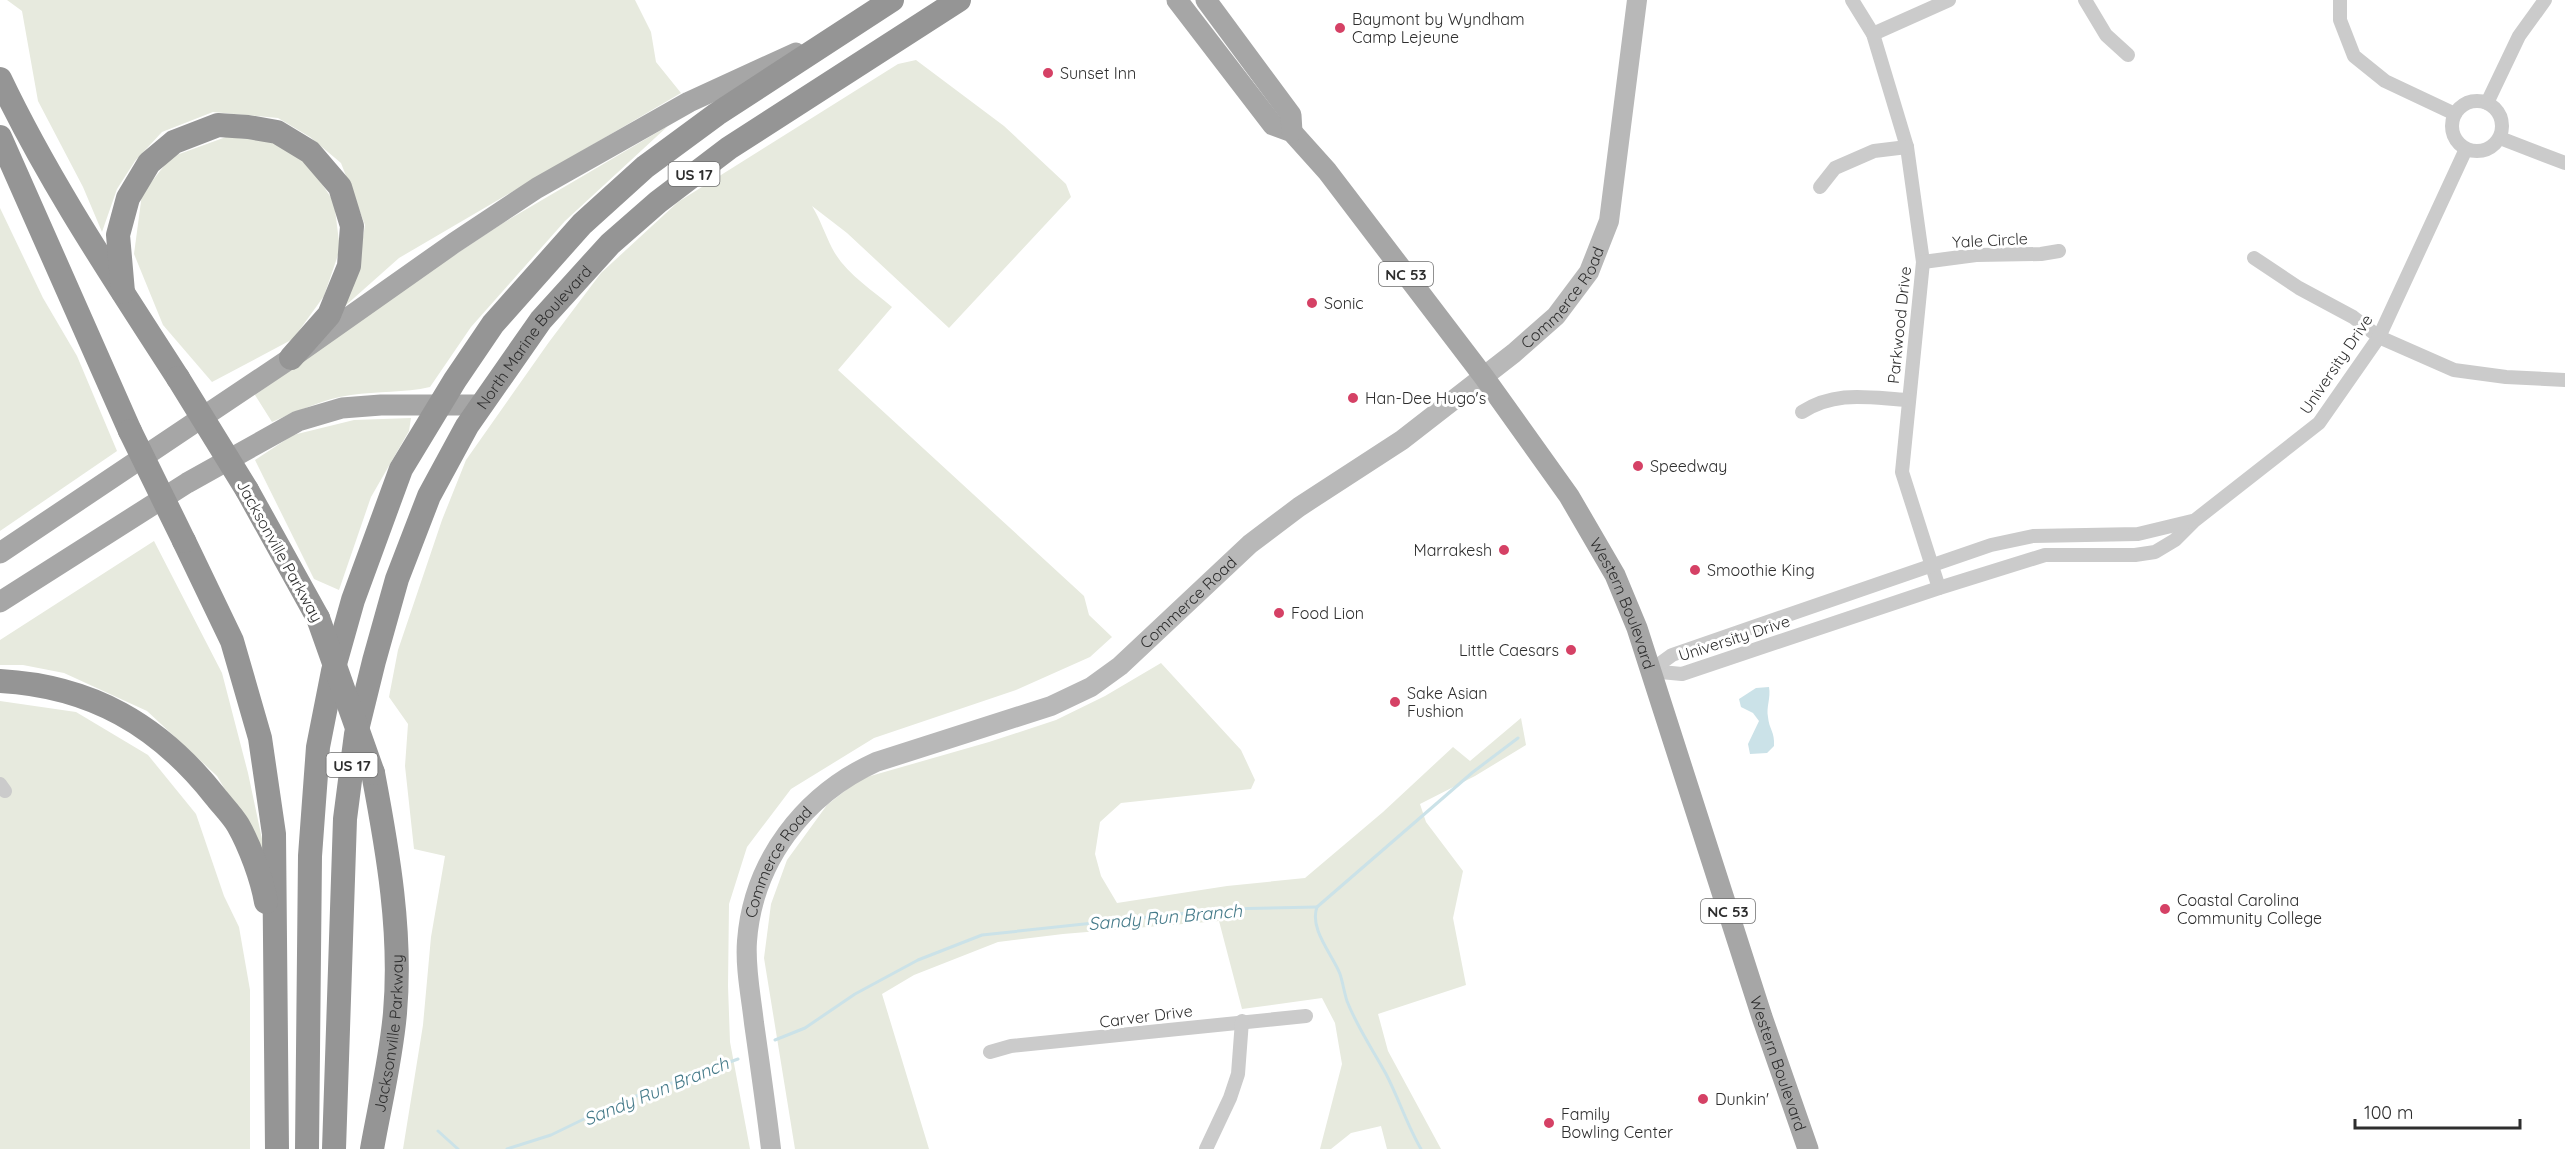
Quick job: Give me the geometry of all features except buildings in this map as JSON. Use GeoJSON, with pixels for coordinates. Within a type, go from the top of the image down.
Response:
{"type":"FeatureCollection","features":[{"type":"Feature","properties":{"kind":"highway","name":"US 17"},"geometry":{"type":"LineString","coordinates":[[307,1149],[310,856],[318,747],[333,671],[353,600],[401,470],[493,324],[582,224],[645,167],[708,120],[891,0]]}},
{"type":"Feature","properties":{"kind":"highway","name":"North Marine Boulevard"},"geometry":{"type":"LineString","coordinates":[[480,405],[541,320],[610,244],[658,202],[729,148],[959,0]]}},
{"type":"Feature","properties":{"kind":"highway","name":"Jacksonville Parkway"},"geometry":{"type":"LineString","coordinates":[[0,79],[23,127],[80,226],[248,490],[318,618],[373,772],[388,859],[397,965],[395,1015],[372,1149]]}},
{"type":"Feature","properties":{"kind":"highway"},"geometry":{"type":"LineString","coordinates":[[123,292],[118,235],[129,198],[149,163],[174,142],[218,125],[248,126],[277,132],[310,152],[340,187],[352,226],[349,266],[329,315],[291,358]]}},
{"type":"Feature","properties":{"kind":"highway"},"geometry":{"type":"LineString","coordinates":[[0,137],[130,431],[232,640],[260,738],[274,834],[277,1149]]}},
{"type":"Feature","properties":{"kind":"highway","name":"US 17"},"geometry":{"type":"LineString","coordinates":[[334,1149],[345,819],[356,734],[397,579],[429,496],[480,405]]}},
{"type":"Feature","properties":{"kind":"highway"},"geometry":{"type":"LineString","coordinates":[[0,681],[35,683],[95,701],[149,729],[194,769],[238,825],[264,886],[277,972]]}},
{"type":"Feature","properties":{"kind":"main road","name":"Western Boulevard"},"geometry":{"type":"LineString","coordinates":[[1178,0],[1273,124],[1292,132],[1327,171],[1484,376],[1569,496],[1615,575],[1637,628],[1762,1017],[1808,1149]]}},
{"type":"Feature","properties":{"kind":"main road","name":"Western Boulevard"},"geometry":{"type":"LineString","coordinates":[[1206,0],[1291,115],[1292,132]]}},
{"type":"Feature","properties":{"kind":"main road"},"geometry":{"type":"LineString","coordinates":[[0,553],[291,358],[454,243],[537,188],[689,102],[843,32]]}},
{"type":"Feature","properties":{"kind":"main road","name":"North Marine Boulevard"},"geometry":{"type":"LineString","coordinates":[[0,603],[187,483],[298,422],[342,408],[381,405],[480,405]]}},
{"type":"Feature","properties":{"kind":"street","name":"Commerce Road"},"geometry":{"type":"LineString","coordinates":[[771,1149],[749,983],[747,942],[754,902],[762,878],[770,859],[797,820],[832,787],[876,762],[1051,706],[1091,687],[1120,666],[1250,544],[1299,507],[1402,440],[1542,330],[1567,304],[1589,272],[1600,246],[1612,204],[1637,0]]}},
{"type":"Feature","properties":{"kind":"street","name":"Parkwood Drive"},"geometry":{"type":"LineString","coordinates":[[1852,0],[1873,34],[1907,147],[1923,262],[1902,472],[1939,588]]}},
{"type":"Feature","properties":{"kind":"street"},"geometry":{"type":"LineString","coordinates":[[1873,34],[1949,0]]}},
{"type":"Feature","properties":{"kind":"street"},"geometry":{"type":"LineString","coordinates":[[2085,0],[2106,35],[2128,55]]}},
{"type":"Feature","properties":{"kind":"street"},"geometry":{"type":"LineString","coordinates":[[2340,0],[2340,20],[2354,56],[2385,81],[2455,114]]}},
{"type":"Feature","properties":{"kind":"street"},"geometry":{"type":"LineString","coordinates":[[2487,103],[2519,36],[2545,0]]}},
{"type":"Feature","properties":{"kind":"street"},"geometry":{"type":"LineString","coordinates":[[2474,101],[2487,103],[2495,108],[2502,119],[2500,138],[2493,147],[2485,151],[2466,150],[2458,144],[2453,135],[2451,124],[2455,114],[2460,107],[2474,101]]}},
{"type":"Feature","properties":{"kind":"street"},"geometry":{"type":"LineString","coordinates":[[2500,138],[2565,163]]}},
{"type":"Feature","properties":{"kind":"street"},"geometry":{"type":"LineString","coordinates":[[1820,187],[1835,168],[1874,151],[1907,147]]}},
{"type":"Feature","properties":{"kind":"street","name":"University Drive"},"geometry":{"type":"LineString","coordinates":[[1650,671],[1682,674],[2045,555],[2135,555],[2155,552],[2175,540],[2194,521],[2319,423],[2379,337],[2466,150]]}},
{"type":"Feature","properties":{"kind":"street","name":"Yale Circle"},"geometry":{"type":"LineString","coordinates":[[1923,262],[1976,255],[2041,254],[2059,251]]}},
{"type":"Feature","properties":{"kind":"street"},"geometry":{"type":"LineString","coordinates":[[2254,258],[2299,288],[2352,317],[2379,337],[2454,370],[2506,377],[2565,380]]}},
{"type":"Feature","properties":{"kind":"street"},"geometry":{"type":"LineString","coordinates":[[1803,412],[1816,403],[1840,396],[1908,400]]}},
{"type":"Feature","properties":{"kind":"street","name":"University Drive"},"geometry":{"type":"LineString","coordinates":[[1650,671],[1672,655],[1932,568],[1991,545],[2033,536],[2138,534],[2194,521]]}},
{"type":"Feature","properties":{"kind":"street","name":"Carver Drive"},"geometry":{"type":"LineString","coordinates":[[990,1052],[1011,1046],[1306,1016]]}},
{"type":"Feature","properties":{"kind":"street"},"geometry":{"type":"LineString","coordinates":[[1206,1149],[1230,1098],[1238,1074],[1242,1021]]}},
{"type":"Feature","properties":{"kind":"shaded area"},"geometry":{"type":"Polygon","coordinates":[[[7,0],[635,0],[651,32],[656,62],[681,93],[399,258],[345,306],[359,262],[365,225],[341,163],[310,137],[278,118],[213,112],[162,132],[135,161],[117,189],[102,232],[83,187],[38,101],[22,11],[7,0]]]}},
{"type":"Feature","properties":{"kind":"shaded area"},"geometry":{"type":"Polygon","coordinates":[[[916,60],[1004,126],[1066,184],[1071,197],[949,328],[847,233],[812,206],[837,257],[859,280],[892,307],[838,370],[1084,596],[1089,615],[1112,637],[1090,657],[1016,690],[874,738],[791,789],[747,847],[729,904],[728,986],[730,1042],[750,1149],[403,1149],[423,1025],[431,937],[445,856],[414,849],[405,766],[408,724],[389,697],[398,650],[442,520],[466,460],[601,273],[678,202],[898,64],[916,60]]]}},
{"type":"Feature","properties":{"kind":"shaded area"},"geometry":{"type":"Polygon","coordinates":[[[668,126],[565,221],[471,327],[430,387],[330,399],[272,422],[255,395],[503,223],[668,126]]]}},
{"type":"Feature","properties":{"kind":"shaded area"},"geometry":{"type":"Polygon","coordinates":[[[226,137],[281,142],[312,169],[334,202],[340,249],[324,296],[293,339],[212,382],[163,325],[134,254],[142,194],[171,157],[226,137]]]}},
{"type":"Feature","properties":{"kind":"shaded area"},"geometry":{"type":"Polygon","coordinates":[[[0,208],[43,298],[77,356],[117,451],[0,531],[0,208]]]}},
{"type":"Feature","properties":{"kind":"shaded area"},"geometry":{"type":"Polygon","coordinates":[[[411,418],[409,431],[371,497],[339,590],[314,579],[255,460],[293,435],[354,420],[411,418]]]}},
{"type":"Feature","properties":{"kind":"shaded area"},"geometry":{"type":"Polygon","coordinates":[[[154,541],[222,673],[248,773],[266,858],[217,776],[147,711],[64,673],[23,665],[0,665],[0,640],[154,541]]]}},
{"type":"Feature","properties":{"kind":"shaded area"},"geometry":{"type":"Polygon","coordinates":[[[1161,663],[1241,750],[1255,780],[1251,789],[1121,803],[1100,822],[1095,854],[1101,876],[1117,903],[1227,886],[1305,878],[1383,812],[1453,747],[1470,761],[1521,718],[1526,745],[1475,776],[1420,804],[1426,822],[1463,871],[1453,918],[1466,985],[1378,1014],[1388,1051],[1441,1149],[1387,1149],[1381,1126],[1351,1133],[1331,1149],[1320,1149],[1342,1064],[1335,1023],[1322,998],[1242,1009],[1219,921],[1063,934],[998,942],[914,975],[882,994],[929,1149],[795,1149],[764,958],[771,904],[787,860],[827,805],[860,779],[1056,720],[1105,696],[1161,663]]]}},
{"type":"Feature","properties":{"kind":"shaded area"},"geometry":{"type":"Polygon","coordinates":[[[0,701],[76,712],[148,755],[196,814],[224,896],[239,927],[250,990],[250,1149],[0,1149],[0,701]]]}},
{"type":"Feature","properties":{"kind":"water"},"geometry":{"type":"Polygon","coordinates":[[[1769,687],[1768,713],[1774,746],[1767,753],[1750,754],[1748,744],[1759,721],[1753,713],[1741,707],[1739,699],[1756,688],[1769,687]]]}},
{"type":"Feature","properties":{"kind":"waterway"},"geometry":{"type":"LineString","coordinates":[[1317,907],[1473,772],[1518,738]]}},
{"type":"Feature","properties":{"kind":"waterway","name":"Sandy Run Branch"},"geometry":{"type":"LineString","coordinates":[[1317,907],[1316,924],[1322,941],[1340,974],[1351,1011],[1386,1074],[1421,1149]]}},
{"type":"Feature","properties":{"kind":"waterway","name":"Sandy Run Branch"},"geometry":{"type":"LineString","coordinates":[[775,1040],[805,1028],[855,994],[918,960],[982,935],[1225,909],[1317,907]]}},
{"type":"Feature","properties":{"kind":"waterway","name":"Sandy Run Branch"},"geometry":{"type":"LineString","coordinates":[[507,1149],[551,1135],[617,1103],[738,1059]]}},
{"type":"Feature","properties":{"kind":"waterway","name":"Sandy Run Branch"},"geometry":{"type":"LineString","coordinates":[[438,1131],[458,1149]]}},
{"type":"Feature","properties":{"kind":"place","name":"Baymont by Wyndham Camp Lejeune"},"geometry":{"type":"Point","coordinates":[1340,28]}},
{"type":"Feature","properties":{"kind":"place","name":"Sunset Inn"},"geometry":{"type":"Point","coordinates":[1048,73]}},
{"type":"Feature","properties":{"kind":"place","name":"Sonic"},"geometry":{"type":"Point","coordinates":[1312,303]}},
{"type":"Feature","properties":{"kind":"place","name":"Han-Dee Hugo's"},"geometry":{"type":"Point","coordinates":[1353,398]}},
{"type":"Feature","properties":{"kind":"place","name":"Speedway"},"geometry":{"type":"Point","coordinates":[1638,466]}},
{"type":"Feature","properties":{"kind":"place","name":"Marrakesh"},"geometry":{"type":"Point","coordinates":[1504,550]}},
{"type":"Feature","properties":{"kind":"place","name":"Smoothie King"},"geometry":{"type":"Point","coordinates":[1695,570]}},
{"type":"Feature","properties":{"kind":"place","name":"Food Lion"},"geometry":{"type":"Point","coordinates":[1279,613]}},
{"type":"Feature","properties":{"kind":"place","name":"Little Caesars"},"geometry":{"type":"Point","coordinates":[1571,650]}},
{"type":"Feature","properties":{"kind":"place","name":"Sake Asian Fushion"},"geometry":{"type":"Point","coordinates":[1395,702]}},
{"type":"Feature","properties":{"kind":"place","name":"Coastal Carolina Community College"},"geometry":{"type":"Point","coordinates":[2165,909]}},
{"type":"Feature","properties":{"kind":"place","name":"Dunkin'"},"geometry":{"type":"Point","coordinates":[1703,1099]}},
{"type":"Feature","properties":{"kind":"place","name":"Family Bowling Center"},"geometry":{"type":"Point","coordinates":[1549,1123]}}]}
